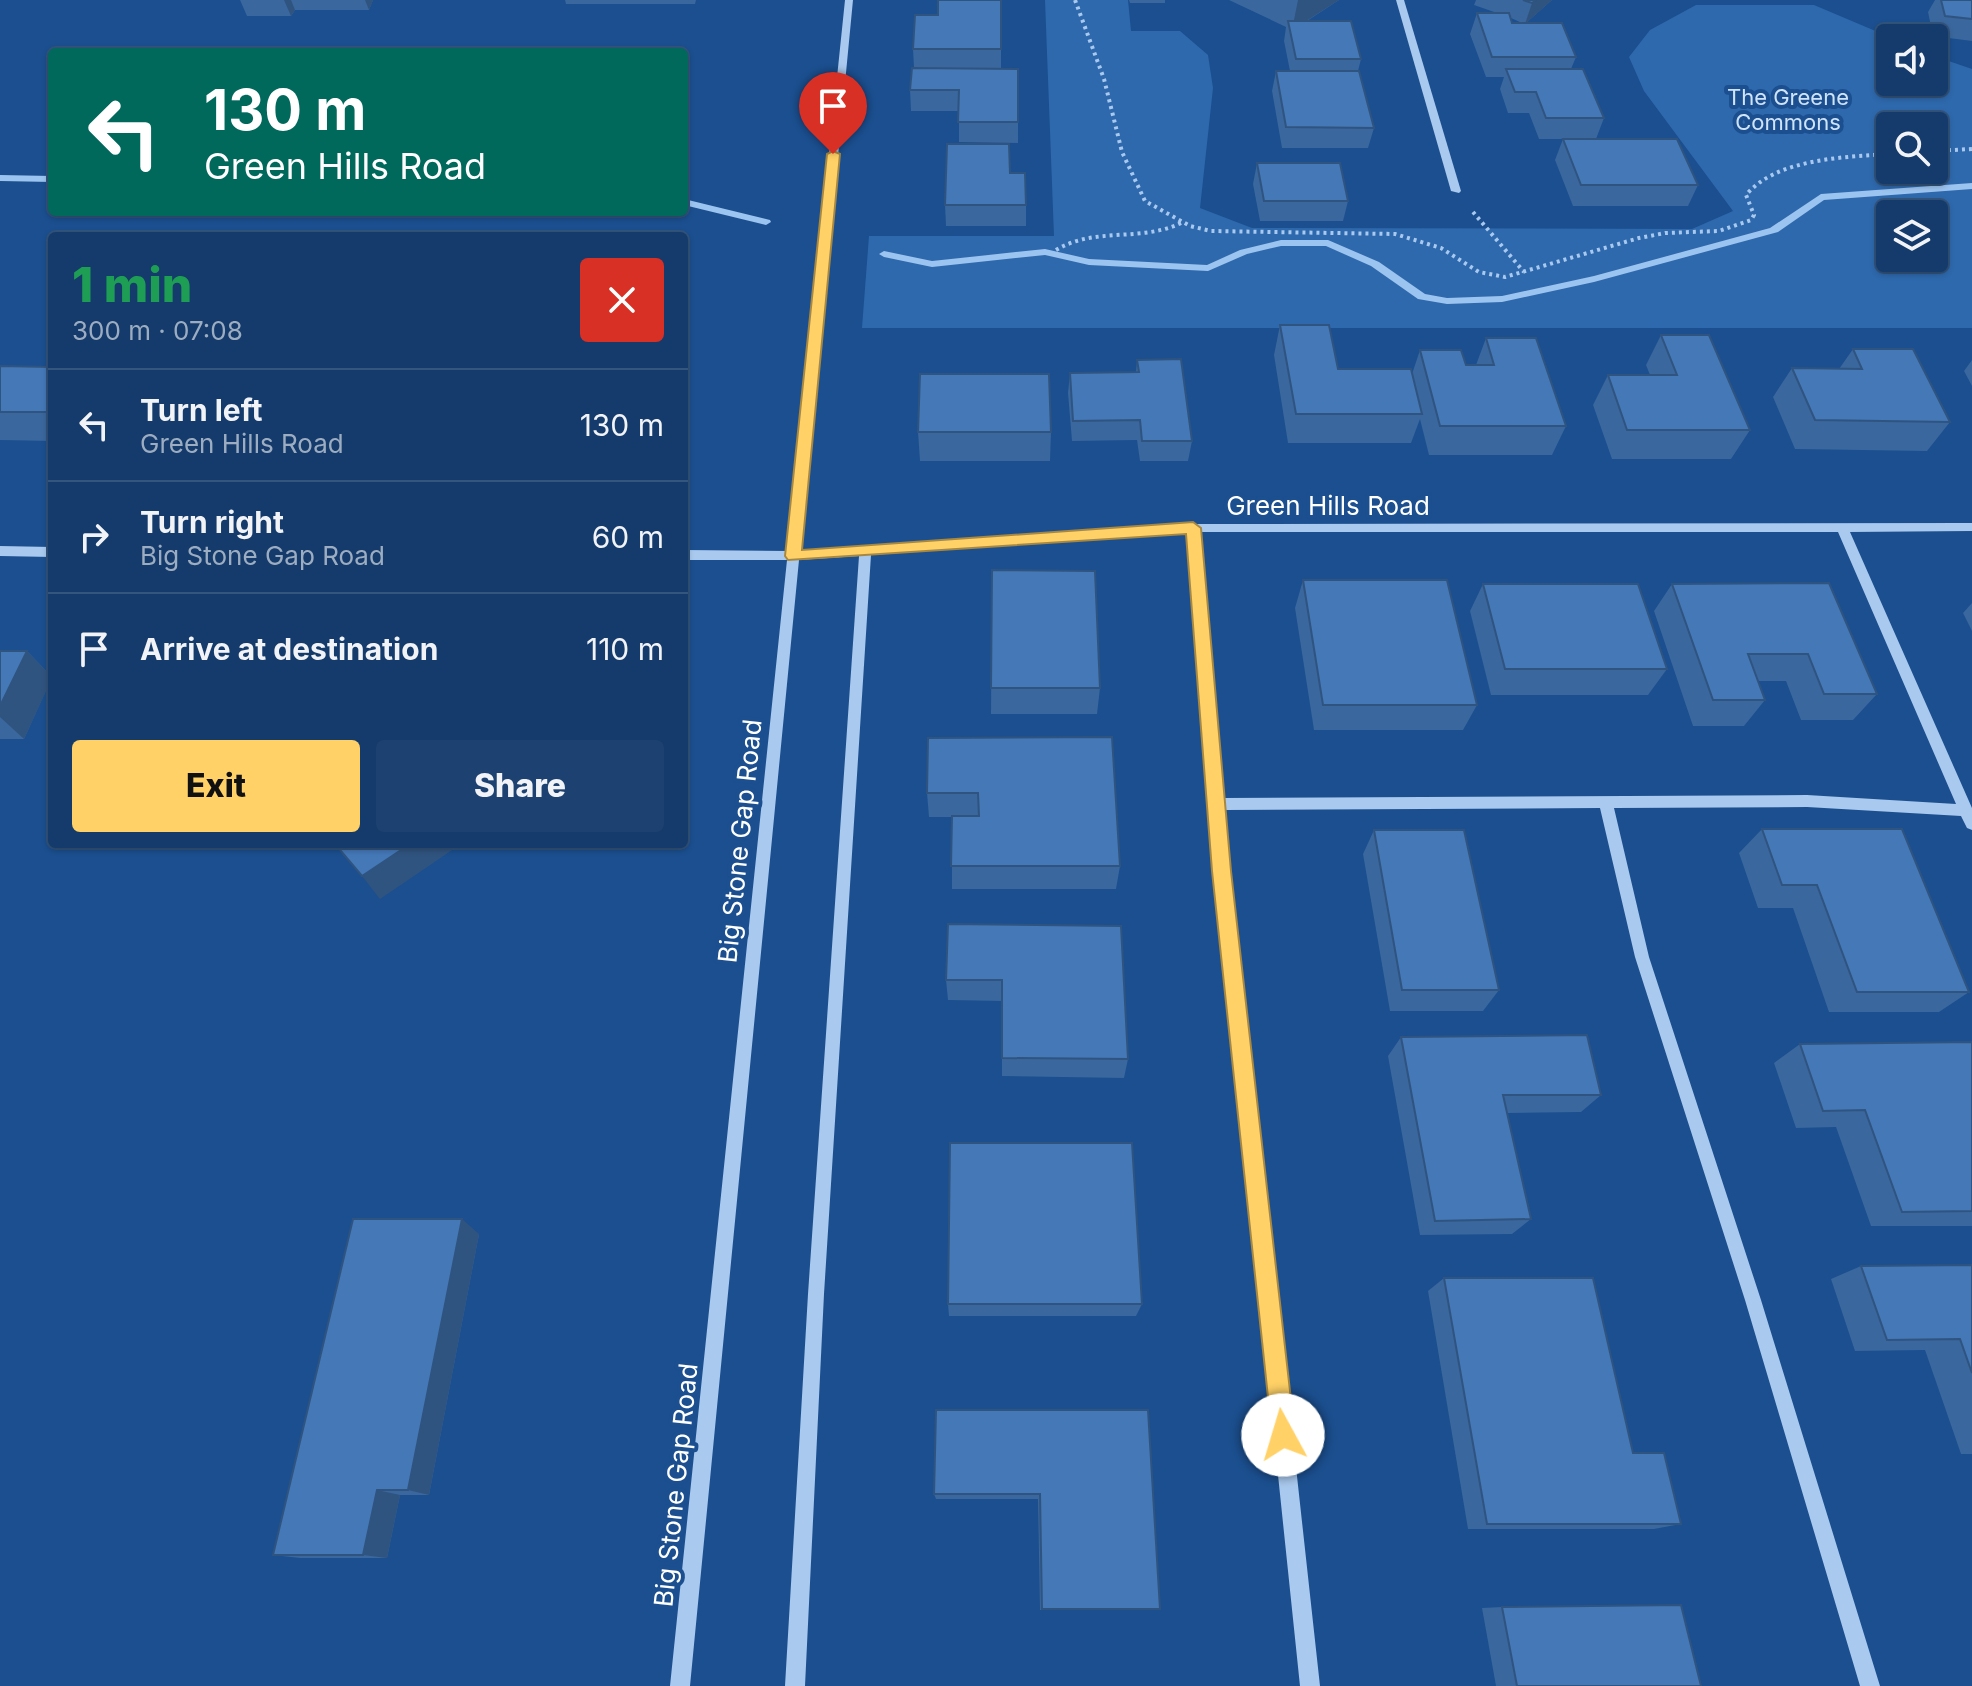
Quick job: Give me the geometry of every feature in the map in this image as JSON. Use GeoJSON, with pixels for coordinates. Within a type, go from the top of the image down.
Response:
{"type":"FeatureCollection","features":[{"type":"Feature","properties":{"kind":"street","name":"Big Stone Gap Road"},"geometry":{"type":"LineString","coordinates":[[680,1686],[849,0]]}},
{"type":"Feature","properties":{"kind":"street"},"geometry":{"type":"LineString","coordinates":[[1400,0],[1456,191]]}},
{"type":"Feature","properties":{"kind":"street","name":"Green Hills Road"},"geometry":{"type":"LineString","coordinates":[[688,555],[793,556],[1193,528],[1972,527]]}},
{"type":"Feature","properties":{"kind":"street"},"geometry":{"type":"LineString","coordinates":[[1193,528],[1216,804],[1310,1686]]}},
{"type":"Feature","properties":{"kind":"street"},"geometry":{"type":"LineString","coordinates":[[1216,804],[1807,801],[1969,817],[1842,528]]}},
{"type":"Feature","properties":{"kind":"street"},"geometry":{"type":"LineString","coordinates":[[0,551],[48,552]]}},
{"type":"Feature","properties":{"kind":"street"},"geometry":{"type":"LineString","coordinates":[[795,1686],[816,1294],[865,551]]}},
{"type":"Feature","properties":{"kind":"street"},"geometry":{"type":"LineString","coordinates":[[1606,802],[1642,957],[1753,1300],[1870,1686]]}},
{"type":"Feature","properties":{"kind":"path"},"geometry":{"type":"LineString","coordinates":[[1075,0],[1104,79],[1122,152],[1145,201],[1183,222],[1211,231],[1395,234],[1441,248],[1490,276],[1505,277],[1639,238],[1665,233],[1719,231],[1739,225],[1751,220],[1754,215],[1746,195],[1750,187],[1774,172],[1876,156]]}},
{"type":"Feature","properties":{"kind":"path"},"geometry":{"type":"LineString","coordinates":[[1948,150],[1972,149]]}},
{"type":"Feature","properties":{"kind":"path"},"geometry":{"type":"LineString","coordinates":[[1456,191],[1524,272]]}},
{"type":"Feature","properties":{"kind":"path"},"geometry":{"type":"LineString","coordinates":[[1056,250],[1070,239],[1086,234],[1162,232],[1173,230],[1183,222]]}},
{"type":"Feature","properties":{"kind":"green space","name":"The Greene Commons"},"geometry":{"type":"Polygon","coordinates":[[[1045,0],[1128,0],[1131,31],[1180,31],[1208,55],[1213,88],[1200,208],[1252,228],[1692,229],[1733,211],[1644,91],[1629,57],[1650,30],[1696,5],[1814,5],[1876,31],[1876,96],[1948,96],[1948,61],[1972,69],[1972,328],[862,328],[869,236],[1054,236],[1045,0]]]}},
{"type":"Feature","properties":{"kind":"building"},"geometry":{"type":"Polygon","coordinates":[[[938,0],[1001,0],[1001,49],[913,49],[915,15],[938,15],[938,0]]]}},
{"type":"Feature","properties":{"kind":"building"},"geometry":{"type":"Polygon","coordinates":[[[1941,0],[1972,0],[1972,19],[1945,16],[1941,0]]]}},
{"type":"Feature","properties":{"kind":"building"},"geometry":{"type":"Polygon","coordinates":[[[1477,13],[1509,13],[1512,23],[1562,23],[1576,57],[1492,57],[1477,13]]]}},
{"type":"Feature","properties":{"kind":"building"},"geometry":{"type":"Polygon","coordinates":[[[1288,21],[1351,21],[1361,59],[1296,59],[1288,21]]]}},
{"type":"Feature","properties":{"kind":"building"},"geometry":{"type":"Polygon","coordinates":[[[912,68],[1018,69],[1018,122],[958,122],[959,90],[910,90],[912,68]]]}},
{"type":"Feature","properties":{"kind":"building"},"geometry":{"type":"Polygon","coordinates":[[[1506,69],[1583,69],[1604,118],[1546,118],[1536,92],[1515,92],[1506,69]]]}},
{"type":"Feature","properties":{"kind":"building"},"geometry":{"type":"Polygon","coordinates":[[[1276,71],[1359,71],[1374,128],[1286,127],[1276,71]]]}},
{"type":"Feature","properties":{"kind":"building"},"geometry":{"type":"Polygon","coordinates":[[[1563,139],[1677,139],[1698,185],[1581,185],[1563,139]]]}},
{"type":"Feature","properties":{"kind":"building"},"geometry":{"type":"Polygon","coordinates":[[[947,144],[1009,144],[1010,173],[1025,173],[1026,205],[945,205],[947,144]]]}},
{"type":"Feature","properties":{"kind":"building"},"geometry":{"type":"Polygon","coordinates":[[[1257,163],[1340,163],[1348,201],[1264,201],[1257,163]]]}},
{"type":"Feature","properties":{"kind":"building"},"geometry":{"type":"Polygon","coordinates":[[[1280,325],[1329,325],[1338,369],[1411,369],[1422,414],[1296,414],[1280,325]]]}},
{"type":"Feature","properties":{"kind":"building"},"geometry":{"type":"Polygon","coordinates":[[[1661,335],[1709,335],[1750,430],[1627,430],[1608,375],[1677,375],[1661,335]]]}},
{"type":"Feature","properties":{"kind":"building"},"geometry":{"type":"Polygon","coordinates":[[[1486,338],[1536,338],[1566,426],[1440,426],[1420,350],[1461,350],[1466,365],[1494,365],[1486,338]]]}},
{"type":"Feature","properties":{"kind":"building"},"geometry":{"type":"Polygon","coordinates":[[[1853,349],[1913,349],[1950,422],[1815,420],[1792,368],[1862,369],[1853,349]]]}},
{"type":"Feature","properties":{"kind":"building"},"geometry":{"type":"Polygon","coordinates":[[[1181,359],[1192,441],[1142,441],[1140,420],[1073,421],[1070,373],[1139,372],[1137,360],[1181,359]]]}},
{"type":"Feature","properties":{"kind":"building"},"geometry":{"type":"Polygon","coordinates":[[[0,366],[48,367],[48,412],[0,412],[0,366]]]}},
{"type":"Feature","properties":{"kind":"building"},"geometry":{"type":"Polygon","coordinates":[[[920,374],[1049,374],[1051,432],[918,432],[920,374]]]}},
{"type":"Feature","properties":{"kind":"building"},"geometry":{"type":"Polygon","coordinates":[[[992,570],[1095,571],[1100,688],[991,688],[992,570]]]}},
{"type":"Feature","properties":{"kind":"building"},"geometry":{"type":"Polygon","coordinates":[[[1303,580],[1447,580],[1477,705],[1323,705],[1303,580]]]}},
{"type":"Feature","properties":{"kind":"building"},"geometry":{"type":"Polygon","coordinates":[[[1829,583],[1877,694],[1824,694],[1808,654],[1748,654],[1765,700],[1713,700],[1672,584],[1829,583]]]}},
{"type":"Feature","properties":{"kind":"building"},"geometry":{"type":"Polygon","coordinates":[[[1483,584],[1638,584],[1667,669],[1505,669],[1483,584]]]}},
{"type":"Feature","properties":{"kind":"building"},"geometry":{"type":"Polygon","coordinates":[[[0,651],[27,651],[0,706],[0,651]]]}},
{"type":"Feature","properties":{"kind":"building"},"geometry":{"type":"Polygon","coordinates":[[[1112,737],[1120,866],[951,866],[952,816],[979,816],[978,793],[927,793],[928,738],[1112,737]]]}},
{"type":"Feature","properties":{"kind":"building"},"geometry":{"type":"Polygon","coordinates":[[[1762,829],[1902,829],[1969,992],[1857,992],[1817,885],[1782,885],[1762,829]]]}},
{"type":"Feature","properties":{"kind":"building"},"geometry":{"type":"Polygon","coordinates":[[[1374,830],[1464,830],[1499,990],[1402,990],[1374,830]]]}},
{"type":"Feature","properties":{"kind":"building"},"geometry":{"type":"Polygon","coordinates":[[[338,848],[404,848],[362,876],[338,848]]]}},
{"type":"Feature","properties":{"kind":"building"},"geometry":{"type":"Polygon","coordinates":[[[948,924],[1121,926],[1128,1059],[1002,1058],[1002,980],[946,980],[948,924]]]}},
{"type":"Feature","properties":{"kind":"building"},"geometry":{"type":"Polygon","coordinates":[[[1587,1035],[1601,1095],[1503,1095],[1531,1219],[1435,1221],[1401,1037],[1587,1035]]]}},
{"type":"Feature","properties":{"kind":"building"},"geometry":{"type":"Polygon","coordinates":[[[1972,1042],[1972,1211],[1902,1212],[1865,1110],[1823,1111],[1800,1044],[1972,1042]]]}},
{"type":"Feature","properties":{"kind":"building"},"geometry":{"type":"Polygon","coordinates":[[[950,1143],[1132,1143],[1142,1304],[948,1304],[950,1143]]]}},
{"type":"Feature","properties":{"kind":"building"},"geometry":{"type":"Polygon","coordinates":[[[353,1219],[462,1219],[408,1490],[377,1490],[363,1555],[273,1555],[353,1219]]]}},
{"type":"Feature","properties":{"kind":"building"},"geometry":{"type":"Polygon","coordinates":[[[1972,1265],[1972,1373],[1960,1339],[1887,1340],[1861,1266],[1972,1265]]]}},
{"type":"Feature","properties":{"kind":"building"},"geometry":{"type":"Polygon","coordinates":[[[1444,1278],[1593,1278],[1633,1453],[1664,1453],[1681,1524],[1487,1524],[1444,1278]]]}},
{"type":"Feature","properties":{"kind":"building"},"geometry":{"type":"Polygon","coordinates":[[[936,1410],[1148,1410],[1160,1609],[1042,1609],[1040,1494],[934,1494],[936,1410]]]}},
{"type":"Feature","properties":{"kind":"building"},"geometry":{"type":"Polygon","coordinates":[[[1681,1605],[1701,1686],[1517,1686],[1502,1607],[1681,1605]]]}},
{"type":"Feature","properties":{"kind":"waterway"},"geometry":{"type":"LineString","coordinates":[[0,178],[48,179]]}},
{"type":"Feature","properties":{"kind":"waterway"},"geometry":{"type":"LineString","coordinates":[[884,254],[932,264],[1045,252],[1089,262],[1208,268],[1244,252],[1281,243],[1328,243],[1375,264],[1422,297],[1447,301],[1502,299],[1594,279],[1774,230],[1821,197],[1972,186]]}},
{"type":"Feature","properties":{"kind":"waterway"},"geometry":{"type":"LineString","coordinates":[[688,203],[766,222]]}},
{"type":"Feature","properties":{"kind":"route"},"geometry":{"type":"LineString","coordinates":[[833,154],[793,556],[1193,528],[1222,871],[1283,1435]]}}]}
